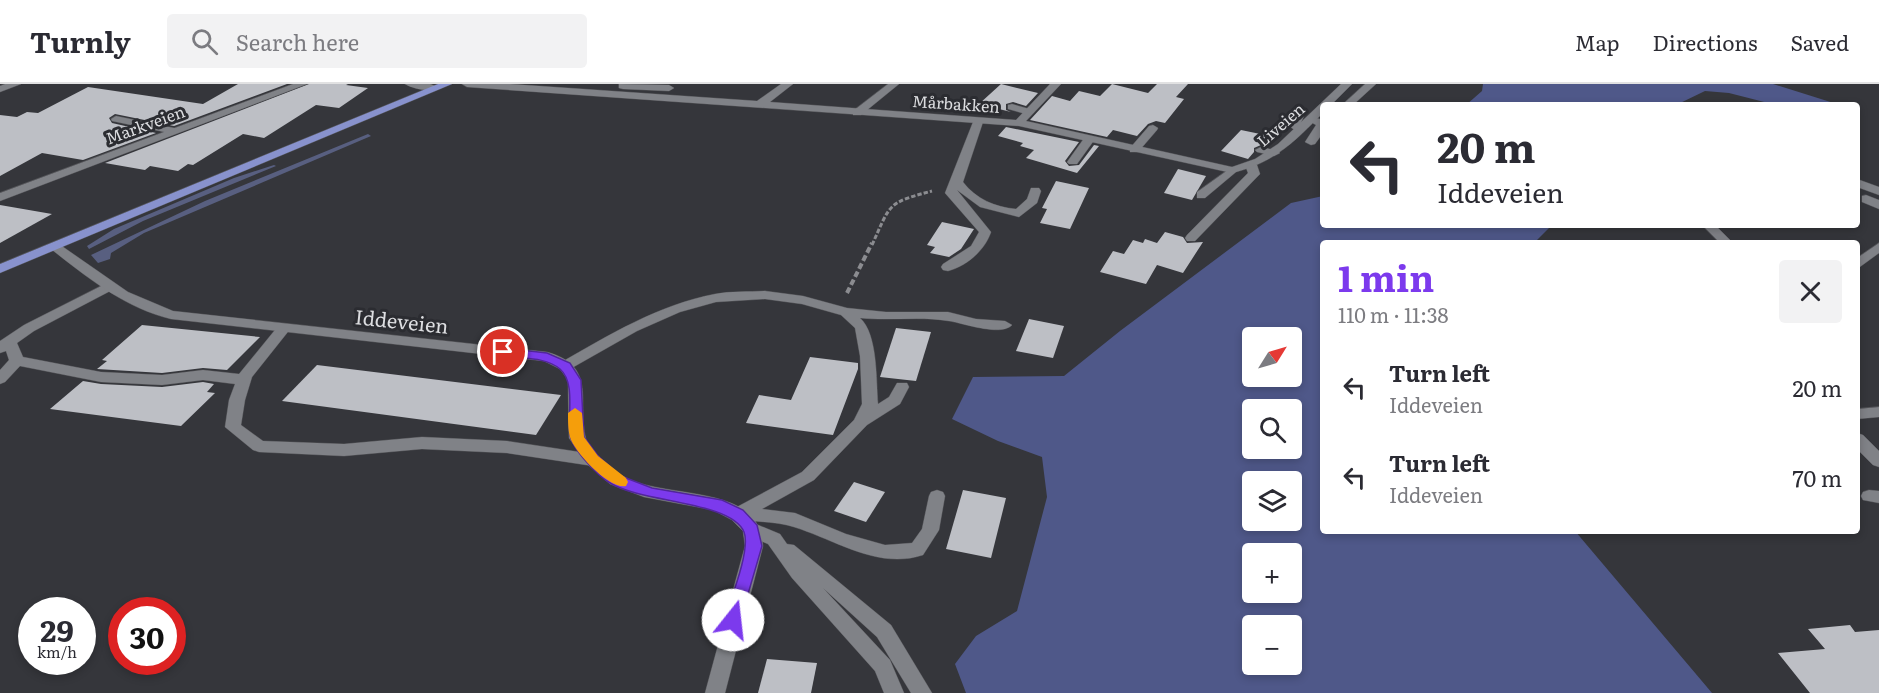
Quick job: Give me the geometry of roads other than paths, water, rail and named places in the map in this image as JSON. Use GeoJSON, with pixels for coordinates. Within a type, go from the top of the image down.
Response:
{"type":"FeatureCollection","features":[{"type":"Feature","properties":{"kind":"main road"},"geometry":{"type":"LineString","coordinates":[[0,269],[441,86]]}},
{"type":"Feature","properties":{"kind":"street"},"geometry":{"type":"LineString","coordinates":[[0,89],[16,84]]}},
{"type":"Feature","properties":{"kind":"street","name":"Markveien"},"geometry":{"type":"LineString","coordinates":[[0,197],[302,84]]}},
{"type":"Feature","properties":{"kind":"street"},"geometry":{"type":"LineString","coordinates":[[410,84],[441,86]]}},
{"type":"Feature","properties":{"kind":"street","name":"Mårbakken"},"geometry":{"type":"LineString","coordinates":[[467,84],[978,122],[1018,123],[1232,170],[1254,165]]}},
{"type":"Feature","properties":{"kind":"street"},"geometry":{"type":"LineString","coordinates":[[759,105],[786,84]]}},
{"type":"Feature","properties":{"kind":"street"},"geometry":{"type":"LineString","coordinates":[[857,113],[894,84]]}},
{"type":"Feature","properties":{"kind":"street"},"geometry":{"type":"LineString","coordinates":[[1018,123],[1056,84]]}},
{"type":"Feature","properties":{"kind":"street","name":"Liveien"},"geometry":{"type":"LineString","coordinates":[[1328,102],[1347,84]]}},
{"type":"Feature","properties":{"kind":"street"},"geometry":{"type":"LineString","coordinates":[[1350,102],[1371,84]]}},
{"type":"Feature","properties":{"kind":"street"},"geometry":{"type":"LineString","coordinates":[[606,95],[625,85],[669,88]]}},
{"type":"Feature","properties":{"kind":"street"},"geometry":{"type":"LineString","coordinates":[[1012,107],[1029,112]]}},
{"type":"Feature","properties":{"kind":"street","name":"Liveien"},"geometry":{"type":"LineString","coordinates":[[1254,165],[1274,153],[1299,130],[1306,115],[1320,108]]}},
{"type":"Feature","properties":{"kind":"street"},"geometry":{"type":"LineString","coordinates":[[1306,115],[1320,122]]}},
{"type":"Feature","properties":{"kind":"street"},"geometry":{"type":"LineString","coordinates":[[116,118],[174,131]]}},
{"type":"Feature","properties":{"kind":"street"},"geometry":{"type":"LineString","coordinates":[[948,267],[967,257],[982,241],[985,232],[951,194],[978,122]]}},
{"type":"Feature","properties":{"kind":"street"},"geometry":{"type":"LineString","coordinates":[[1134,150],[1154,128]]}},
{"type":"Feature","properties":{"kind":"street"},"geometry":{"type":"LineString","coordinates":[[1311,142],[1320,129]]}},
{"type":"Feature","properties":{"kind":"street"},"geometry":{"type":"LineString","coordinates":[[1073,162],[1089,139]]}},
{"type":"Feature","properties":{"kind":"street"},"geometry":{"type":"LineString","coordinates":[[1261,150],[1274,153]]}},
{"type":"Feature","properties":{"kind":"street"},"geometry":{"type":"LineString","coordinates":[[1191,238],[1254,174],[1254,165]]}},
{"type":"Feature","properties":{"kind":"street"},"geometry":{"type":"LineString","coordinates":[[1201,195],[1232,170]]}},
{"type":"Feature","properties":{"kind":"street"},"geometry":{"type":"LineString","coordinates":[[957,182],[963,191],[998,212],[1019,213],[1033,200],[1035,191]]}},
{"type":"Feature","properties":{"kind":"street"},"geometry":{"type":"LineString","coordinates":[[1860,184],[1879,191]]}},
{"type":"Feature","properties":{"kind":"street"},"geometry":{"type":"LineString","coordinates":[[1866,199],[1879,205]]}},
{"type":"Feature","properties":{"kind":"street"},"geometry":{"type":"LineString","coordinates":[[1711,228],[1724,240]]}},
{"type":"Feature","properties":{"kind":"street","name":"Iddeveien"},"geometry":{"type":"LineString","coordinates":[[56,246],[109,286],[145,307],[171,315],[547,357],[565,366]]}},
{"type":"Feature","properties":{"kind":"street"},"geometry":{"type":"LineString","coordinates":[[1860,263],[1879,247]]}},
{"type":"Feature","properties":{"kind":"street"},"geometry":{"type":"LineString","coordinates":[[109,286],[30,328],[5,345],[16,362],[101,377],[162,380],[203,375],[244,380]]}},
{"type":"Feature","properties":{"kind":"street"},"geometry":{"type":"LineString","coordinates":[[937,496],[930,531],[917,550],[885,552],[842,540],[795,520],[740,514],[717,504],[650,493],[616,480],[593,460],[577,438],[575,380],[565,366],[632,328],[675,309],[716,298],[765,295],[821,304],[846,312],[886,316],[948,316],[976,323],[1005,325]]}},
{"type":"Feature","properties":{"kind":"street"},"geometry":{"type":"LineString","coordinates":[[846,312],[862,327],[867,356],[870,404],[860,423]]}},
{"type":"Feature","properties":{"kind":"street"},"geometry":{"type":"LineString","coordinates":[[284,328],[244,380],[237,400],[233,427],[259,446],[344,450],[422,443],[507,447],[593,460]]}},
{"type":"Feature","properties":{"kind":"street"},"geometry":{"type":"LineString","coordinates":[[0,379],[16,362]]}},
{"type":"Feature","properties":{"kind":"street"},"geometry":{"type":"LineString","coordinates":[[740,514],[808,476],[860,423],[895,400],[902,387]]}},
{"type":"Feature","properties":{"kind":"street"},"geometry":{"type":"LineString","coordinates":[[1860,414],[1879,412]]}},
{"type":"Feature","properties":{"kind":"street"},"geometry":{"type":"LineString","coordinates":[[1860,442],[1879,461]]}},
{"type":"Feature","properties":{"kind":"street"},"geometry":{"type":"LineString","coordinates":[[715,693],[754,546],[751,530],[740,514]]}},
{"type":"Feature","properties":{"kind":"street"},"geometry":{"type":"LineString","coordinates":[[751,530],[774,539],[825,579],[884,632],[922,693]]}},
{"type":"Feature","properties":{"kind":"street"},"geometry":{"type":"LineString","coordinates":[[774,539],[798,573],[883,666],[894,693]]}}]}
